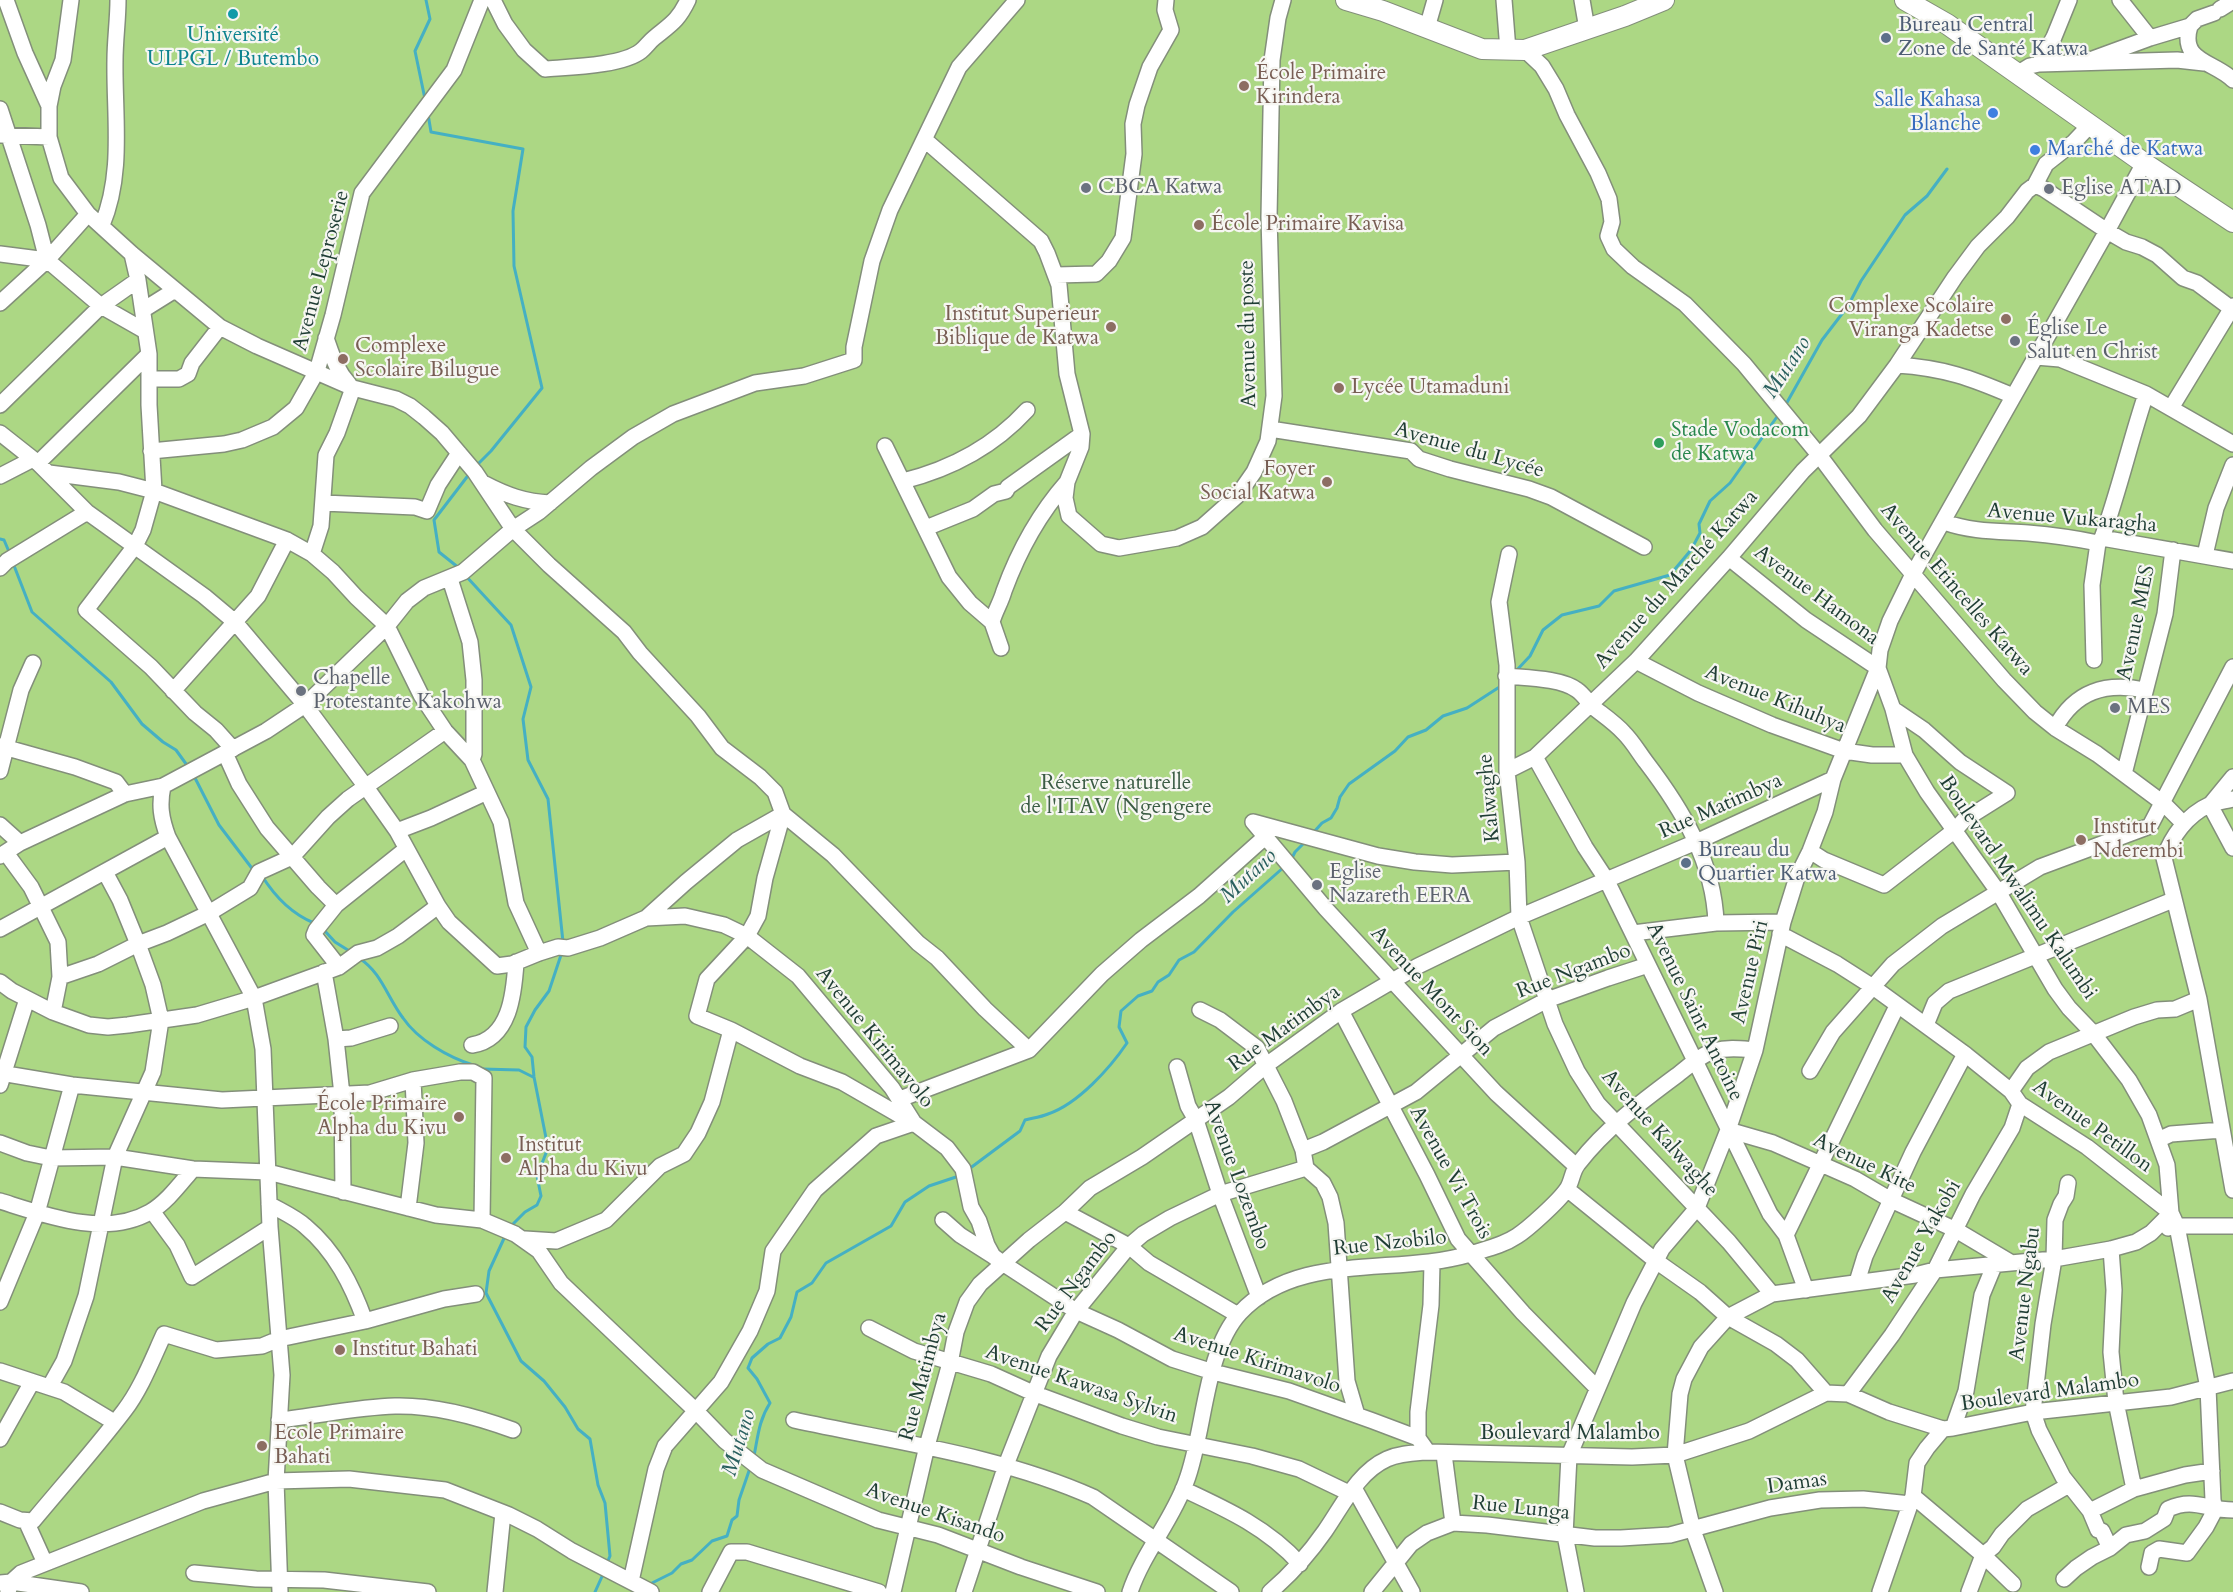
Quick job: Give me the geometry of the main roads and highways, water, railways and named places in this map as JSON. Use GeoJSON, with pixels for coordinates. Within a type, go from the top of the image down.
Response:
{"type":"FeatureCollection","features":[{"type":"Feature","properties":{"kind":"main road"},"geometry":{"type":"LineString","coordinates":[[1350,0],[1482,49],[1517,50],[1587,29],[1664,0]]}},
{"type":"Feature","properties":{"kind":"main road"},"geometry":{"type":"LineString","coordinates":[[1905,0],[1947,24],[2144,163],[2233,222]]}},
{"type":"Feature","properties":{"kind":"waterway"},"geometry":{"type":"LineString","coordinates":[[425,99],[415,51],[430,19],[426,0]]}},
{"type":"Feature","properties":{"kind":"waterway"},"geometry":{"type":"LineString","coordinates":[[428,114],[431,132],[523,149],[513,211],[514,266],[542,388],[476,466]]}},
{"type":"Feature","properties":{"kind":"waterway","name":"Mutano"},"geometry":{"type":"LineString","coordinates":[[1785,406],[1822,340],[1848,306],[1861,281],[1905,215],[1927,196],[1947,169]]}},
{"type":"Feature","properties":{"kind":"waterway","name":"Mutano"},"geometry":{"type":"LineString","coordinates":[[1516,671],[1530,656],[1543,630],[1562,615],[1599,606],[1614,591],[1670,575],[1691,550],[1700,533],[1699,524],[1710,501],[1730,483],[1779,414]]}},
{"type":"Feature","properties":{"kind":"waterway"},"geometry":{"type":"LineString","coordinates":[[459,568],[439,552],[434,520],[470,473]]}},
{"type":"Feature","properties":{"kind":"waterway"},"geometry":{"type":"LineString","coordinates":[[0,539],[4,540],[10,554]]}},
{"type":"Feature","properties":{"kind":"waterway"},"geometry":{"type":"LineString","coordinates":[[13,563],[32,612],[111,682],[142,724],[176,750],[189,768]]}},
{"type":"Feature","properties":{"kind":"waterway"},"geometry":{"type":"LineString","coordinates":[[465,575],[511,625],[531,687],[523,719],[528,760],[548,799],[563,942]]}},
{"type":"Feature","properties":{"kind":"waterway","name":"Mutano"},"geometry":{"type":"LineString","coordinates":[[1313,833],[1322,823],[1331,818],[1340,797],[1349,784],[1395,751],[1408,737],[1426,730],[1443,716],[1467,708],[1501,686]]}},
{"type":"Feature","properties":{"kind":"waterway"},"geometry":{"type":"LineString","coordinates":[[194,776],[219,825],[254,871]]}},
{"type":"Feature","properties":{"kind":"waterway","name":"Mutano"},"geometry":{"type":"LineString","coordinates":[[1291,860],[1305,842]]}},
{"type":"Feature","properties":{"kind":"waterway","name":"Mutano"},"geometry":{"type":"LineString","coordinates":[[969,1169],[1020,1131],[1025,1120],[1059,1109],[1082,1094],[1112,1063],[1127,1043],[1119,1027],[1121,1011],[1138,996],[1152,991],[1158,982],[1169,975],[1179,960],[1194,952],[1233,912],[1284,867]]}},
{"type":"Feature","properties":{"kind":"waterway"},"geometry":{"type":"LineString","coordinates":[[262,876],[284,903],[298,915],[314,923]]}},
{"type":"Feature","properties":{"kind":"waterway"},"geometry":{"type":"LineString","coordinates":[[324,930],[335,942],[351,952]]}},
{"type":"Feature","properties":{"kind":"waterway"},"geometry":{"type":"LineString","coordinates":[[511,1226],[525,1212],[537,1205],[541,1196],[537,1176],[548,1148],[532,1057],[525,1047],[526,1027],[549,991],[562,952]]}},
{"type":"Feature","properties":{"kind":"waterway"},"geometry":{"type":"LineString","coordinates":[[359,958],[373,971],[397,1010],[417,1034],[444,1052],[473,1065]]}},
{"type":"Feature","properties":{"kind":"waterway"},"geometry":{"type":"LineString","coordinates":[[482,1069],[519,1070],[533,1077]]}},
{"type":"Feature","properties":{"kind":"waterway","name":"Mutano"},"geometry":{"type":"LineString","coordinates":[[754,1456],[761,1422],[770,1403],[748,1368],[752,1358],[768,1344],[780,1338],[791,1317],[797,1292],[812,1283],[826,1263],[891,1226],[905,1202],[929,1186],[959,1176]]}},
{"type":"Feature","properties":{"kind":"waterway"},"geometry":{"type":"LineString","coordinates":[[506,1234],[489,1271],[486,1293],[521,1361],[544,1381],[565,1407],[578,1429],[590,1439],[598,1485],[605,1503],[610,1556],[607,1563]]}},
{"type":"Feature","properties":{"kind":"waterway","name":"Mutano"},"geometry":{"type":"LineString","coordinates":[[648,1585],[672,1573],[681,1564],[692,1560],[712,1541],[727,1536],[732,1520],[737,1516],[739,1500],[750,1468]]}},
{"type":"Feature","properties":{"kind":"waterway"},"geometry":{"type":"LineString","coordinates":[[595,1592],[604,1572]]}},
{"type":"Feature","properties":{"kind":"place","name":"Université ULPGL / Butembo"},"geometry":{"type":"Point","coordinates":[233,14]}},
{"type":"Feature","properties":{"kind":"place","name":"Bureau Central Zone de Santé Katwa"},"geometry":{"type":"Point","coordinates":[1886,38]}},
{"type":"Feature","properties":{"kind":"place","name":"École Primaire Kirindera"},"geometry":{"type":"Point","coordinates":[1244,86]}},
{"type":"Feature","properties":{"kind":"place","name":"Salle Kahasa Blanche"},"geometry":{"type":"Point","coordinates":[1993,113]}},
{"type":"Feature","properties":{"kind":"place","name":"Marché de Katwa"},"geometry":{"type":"Point","coordinates":[2035,150]}},
{"type":"Feature","properties":{"kind":"place","name":"CBCA Katwa"},"geometry":{"type":"Point","coordinates":[1086,188]}},
{"type":"Feature","properties":{"kind":"place","name":"Eglise ATAD"},"geometry":{"type":"Point","coordinates":[2049,189]}},
{"type":"Feature","properties":{"kind":"place","name":"École Primaire Kavisa"},"geometry":{"type":"Point","coordinates":[1199,225]}},
{"type":"Feature","properties":{"kind":"place","name":"Complexe Scolaire Viranga Kadetse"},"geometry":{"type":"Point","coordinates":[2006,319]}},
{"type":"Feature","properties":{"kind":"place","name":"Institut Superieur Biblique de Katwa"},"geometry":{"type":"Point","coordinates":[1111,327]}},
{"type":"Feature","properties":{"kind":"place","name":"Église Le Salut en Christ"},"geometry":{"type":"Point","coordinates":[2015,341]}},
{"type":"Feature","properties":{"kind":"place","name":"Complexe Scolaire Bilugue"},"geometry":{"type":"Point","coordinates":[343,359]}},
{"type":"Feature","properties":{"kind":"place","name":"Lycée Utamaduni"},"geometry":{"type":"Point","coordinates":[1339,388]}},
{"type":"Feature","properties":{"kind":"place","name":"Stade Vodacom de Katwa"},"geometry":{"type":"Point","coordinates":[1659,443]}},
{"type":"Feature","properties":{"kind":"place","name":"Foyer Social Katwa"},"geometry":{"type":"Point","coordinates":[1327,482]}},
{"type":"Feature","properties":{"kind":"place","name":"Chapelle Protestante Kakohwa"},"geometry":{"type":"Point","coordinates":[301,691]}},
{"type":"Feature","properties":{"kind":"place","name":"MES"},"geometry":{"type":"Point","coordinates":[2115,708]}},
{"type":"Feature","properties":{"kind":"place","name":"Institut Nderembi"},"geometry":{"type":"Point","coordinates":[2081,840]}},
{"type":"Feature","properties":{"kind":"place","name":"Bureau du Quartier Katwa"},"geometry":{"type":"Point","coordinates":[1686,863]}},
{"type":"Feature","properties":{"kind":"place","name":"Eglise Nazareth EERA"},"geometry":{"type":"Point","coordinates":[1317,885]}},
{"type":"Feature","properties":{"kind":"place","name":"École Primaire Alpha du Kivu"},"geometry":{"type":"Point","coordinates":[459,1117]}},
{"type":"Feature","properties":{"kind":"place","name":"Institut Alpha du Kivu"},"geometry":{"type":"Point","coordinates":[506,1158]}},
{"type":"Feature","properties":{"kind":"place","name":"Institut Bahati"},"geometry":{"type":"Point","coordinates":[340,1350]}},
{"type":"Feature","properties":{"kind":"place","name":"Ecole Primaire Bahati"},"geometry":{"type":"Point","coordinates":[262,1446]}},
{"type":"Feature","properties":{"kind":"park label","name":"Réserve naturelle de l'ITAV (Ngengere"},"geometry":{"type":"Point","coordinates":[1116,796]}}]}
